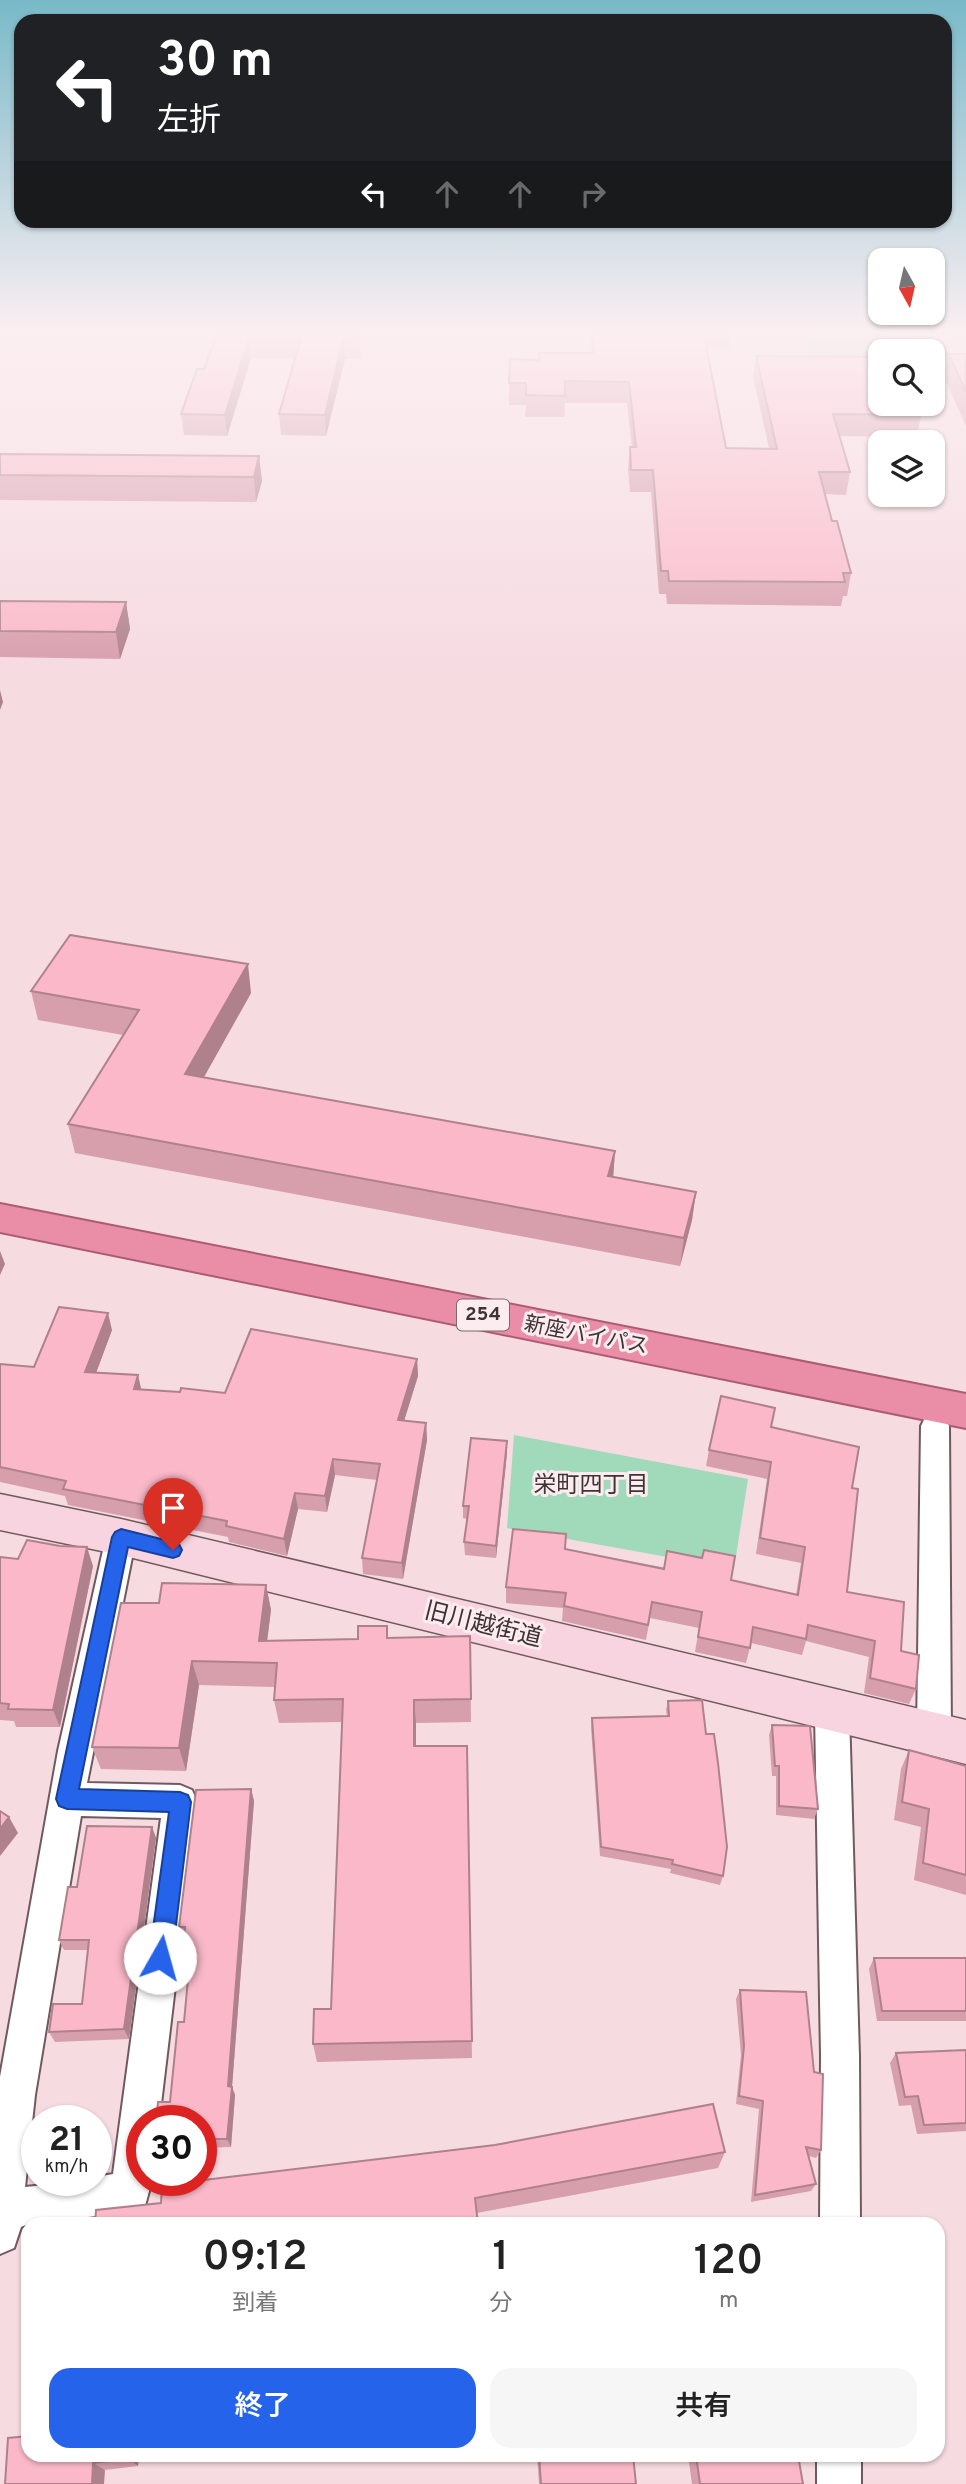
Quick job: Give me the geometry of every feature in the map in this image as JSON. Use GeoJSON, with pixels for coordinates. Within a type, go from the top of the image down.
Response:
{"type":"FeatureCollection","features":[{"type":"Feature","properties":{"kind":"highway","name":"新座バイパス"},"geometry":{"type":"LineString","coordinates":[[0,1218],[956,1423]]}},
{"type":"Feature","properties":{"kind":"highway","name":"新座バイパス"},"geometry":{"type":"LineString","coordinates":[[0,1244],[956,1423]]}},
{"type":"Feature","properties":{"kind":"main road","name":"旧川越街道"},"geometry":{"type":"LineString","coordinates":[[0,1512],[121,1537],[832,1712],[950,1738]]}},
{"type":"Feature","properties":{"kind":"street"},"geometry":{"type":"LineString","coordinates":[[950,1738],[956,1423]]}},
{"type":"Feature","properties":{"kind":"street"},"geometry":{"type":"LineString","coordinates":[[21,2217],[1,2222],[8,2096],[121,1537]]}},
{"type":"Feature","properties":{"kind":"street"},"geometry":{"type":"LineString","coordinates":[[832,1712],[840,2043],[840,2217]]}},
{"type":"Feature","properties":{"kind":"street"},"geometry":{"type":"LineString","coordinates":[[23,2217],[131,2192],[180,1802],[67,1799]]}},
{"type":"Feature","properties":{"kind":"street"},"geometry":{"type":"LineString","coordinates":[[839,2462],[839,2484]]}},
{"type":"Feature","properties":{"kind":"green space"},"geometry":{"type":"Polygon","coordinates":[[[514,1435],[748,1479],[734,1569],[507,1528],[514,1435]]]}},
{"type":"Feature","properties":{"kind":"building"},"geometry":{"type":"Polygon","coordinates":[[[726,446],[777,449],[776,446],[842,446],[850,472],[819,472],[832,521],[837,521],[851,573],[843,573],[845,582],[669,581],[668,571],[661,571],[653,470],[631,470],[630,447],[726,446]]]}},
{"type":"Feature","properties":{"kind":"building"},"geometry":{"type":"Polygon","coordinates":[[[0,454],[259,456],[254,477],[0,475],[0,454]]]}},
{"type":"Feature","properties":{"kind":"building"},"geometry":{"type":"Polygon","coordinates":[[[0,601],[126,602],[116,632],[0,631],[0,601]]]}},
{"type":"Feature","properties":{"kind":"building"},"geometry":{"type":"Polygon","coordinates":[[[70,935],[248,964],[185,1074],[615,1151],[608,1176],[696,1192],[684,1238],[68,1124],[139,1010],[31,991],[70,935]]]}},
{"type":"Feature","properties":{"kind":"building"},"geometry":{"type":"Polygon","coordinates":[[[59,1307],[108,1313],[85,1372],[138,1375],[134,1389],[180,1392],[181,1388],[225,1393],[251,1329],[417,1359],[398,1420],[426,1423],[402,1563],[362,1558],[380,1464],[333,1459],[325,1496],[295,1493],[284,1539],[226,1526],[227,1521],[63,1489],[66,1481],[0,1467],[0,1364],[34,1367],[59,1307]]]}},
{"type":"Feature","properties":{"kind":"building"},"geometry":{"type":"Polygon","coordinates":[[[721,1396],[775,1408],[771,1427],[859,1447],[852,1488],[858,1489],[847,1592],[904,1602],[901,1651],[919,1655],[916,1689],[870,1678],[875,1641],[808,1625],[806,1639],[753,1627],[750,1648],[698,1637],[702,1612],[652,1602],[648,1625],[564,1606],[566,1593],[506,1587],[513,1529],[566,1534],[565,1549],[664,1569],[667,1551],[702,1558],[704,1550],[735,1556],[731,1580],[798,1595],[805,1547],[760,1538],[771,1462],[709,1450],[721,1396]]]}},
{"type":"Feature","properties":{"kind":"building"},"geometry":{"type":"Polygon","coordinates":[[[471,1438],[507,1441],[496,1546],[464,1542],[469,1506],[463,1506],[471,1438]]]}},
{"type":"Feature","properties":{"kind":"building"},"geometry":{"type":"Polygon","coordinates":[[[27,1540],[60,1546],[87,1547],[53,1710],[8,1709],[9,1704],[0,1703],[0,1557],[18,1559],[27,1540]]]}},
{"type":"Feature","properties":{"kind":"building"},"geometry":{"type":"Polygon","coordinates":[[[162,1583],[266,1585],[259,1641],[358,1639],[358,1626],[387,1626],[387,1638],[470,1636],[471,1699],[414,1700],[414,1746],[467,1746],[472,2041],[313,2044],[314,2009],[331,2009],[343,1699],[274,1700],[277,1663],[192,1661],[179,1748],[92,1747],[121,1603],[159,1603],[162,1583]]]}},
{"type":"Feature","properties":{"kind":"building"},"geometry":{"type":"Polygon","coordinates":[[[702,1700],[706,1734],[714,1734],[718,1763],[727,1847],[723,1876],[672,1864],[673,1860],[601,1847],[592,1718],[669,1716],[668,1701],[702,1700]]]}},
{"type":"Feature","properties":{"kind":"building"},"geometry":{"type":"Polygon","coordinates":[[[772,1725],[810,1726],[818,1809],[779,1806],[779,1766],[775,1766],[772,1725]]]}},
{"type":"Feature","properties":{"kind":"building"},"geometry":{"type":"Polygon","coordinates":[[[909,1750],[966,1766],[966,1875],[923,1863],[929,1809],[902,1802],[909,1750]]]}},
{"type":"Feature","properties":{"kind":"building"},"geometry":{"type":"Polygon","coordinates":[[[251,1789],[228,2086],[232,2087],[227,2139],[217,2139],[217,2105],[158,2105],[158,2102],[170,2102],[178,2022],[184,2022],[189,1968],[180,1968],[185,1927],[179,1927],[196,1790],[251,1789]]]}},
{"type":"Feature","properties":{"kind":"building"},"geometry":{"type":"Polygon","coordinates":[[[0,1811],[9,1817],[0,1829],[0,1811]]]}},
{"type":"Feature","properties":{"kind":"building"},"geometry":{"type":"Polygon","coordinates":[[[87,1826],[152,1827],[124,2029],[49,2032],[53,2004],[82,2004],[89,1940],[59,1940],[68,1887],[77,1887],[87,1826]]]}},
{"type":"Feature","properties":{"kind":"building"},"geometry":{"type":"Polygon","coordinates":[[[874,1958],[966,1958],[966,2011],[882,2011],[874,1958]]]}},
{"type":"Feature","properties":{"kind":"building"},"geometry":{"type":"Polygon","coordinates":[[[740,1990],[806,1992],[814,2072],[823,2074],[821,2150],[806,2147],[816,2184],[755,2195],[763,2101],[739,2096],[744,2046],[740,1990]]]}},
{"type":"Feature","properties":{"kind":"building"},"geometry":{"type":"Polygon","coordinates":[[[966,2050],[966,2123],[924,2125],[918,2096],[905,2097],[896,2053],[966,2050]]]}},
{"type":"Feature","properties":{"kind":"building"},"geometry":{"type":"Polygon","coordinates":[[[713,2104],[725,2152],[475,2198],[477,2217],[96,2217],[96,2210],[161,2203],[161,2196],[217,2196],[217,2178],[495,2145],[713,2104]]]}},
{"type":"Feature","properties":{"kind":"building"},"geometry":{"type":"Polygon","coordinates":[[[21,2437],[21,2462],[100,2462],[93,2463],[92,2484],[5,2484],[8,2438],[21,2437]]]}},
{"type":"Feature","properties":{"kind":"building"},"geometry":{"type":"Polygon","coordinates":[[[539,2462],[634,2462],[636,2484],[541,2484],[539,2462]]]}},
{"type":"Feature","properties":{"kind":"building"},"geometry":{"type":"Polygon","coordinates":[[[697,2462],[799,2462],[803,2484],[700,2484],[697,2462]]]}},
{"type":"Feature","properties":{"kind":"district","name":"栄町四丁目"},"geometry":{"type":"Point","coordinates":[591,1486]}},
{"type":"Feature","properties":{"kind":"route"},"geometry":{"type":"LineString","coordinates":[[160,1958],[180,1802],[67,1799],[121,1537],[173,1550]]}}]}
